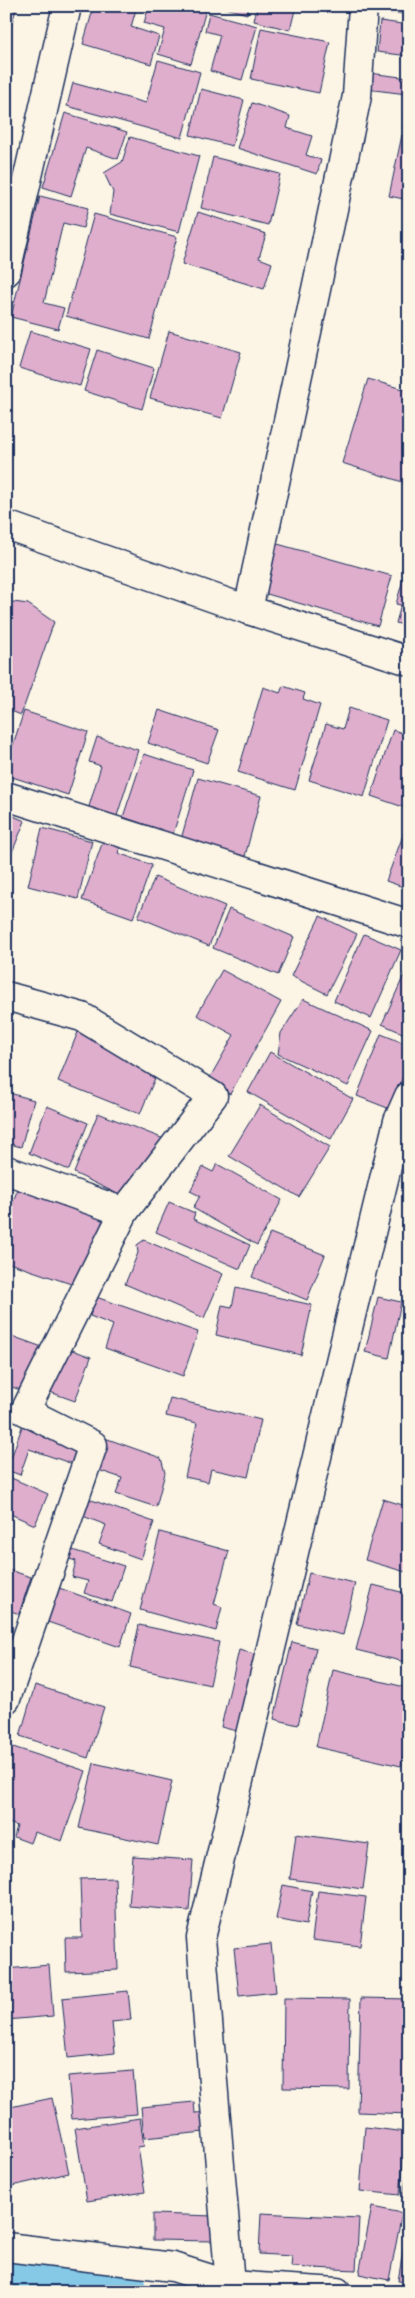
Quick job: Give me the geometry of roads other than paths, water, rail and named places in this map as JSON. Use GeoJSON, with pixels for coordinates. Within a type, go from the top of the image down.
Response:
{"type":"FeatureCollection","features":[{"type":"Feature","properties":{"kind":"street"},"geometry":{"type":"LineString","coordinates":[[6,272],[67,6]]}},
{"type":"Feature","properties":{"kind":"street"},"geometry":{"type":"LineString","coordinates":[[248,610],[357,96],[363,6]]}},
{"type":"Feature","properties":{"kind":"street"},"geometry":{"type":"LineString","coordinates":[[6,524],[248,610],[409,661]]}},
{"type":"Feature","properties":{"kind":"street"},"geometry":{"type":"LineString","coordinates":[[6,796],[409,924]]}},
{"type":"Feature","properties":{"kind":"street"},"geometry":{"type":"LineString","coordinates":[[6,996],[82,1017],[213,1096],[124,1212],[25,1411],[93,1444],[6,1699]]}},
{"type":"Feature","properties":{"kind":"street"},"geometry":{"type":"LineString","coordinates":[[230,2285],[201,1938],[396,1130],[409,1096]]}},
{"type":"Feature","properties":{"kind":"street"},"geometry":{"type":"LineString","coordinates":[[6,1170],[124,1212]]}},
{"type":"Feature","properties":{"kind":"street"},"geometry":{"type":"LineString","coordinates":[[6,2246],[173,2267],[230,2285],[338,2292]]}},
{"type":"Feature","properties":{"kind":"waterway"},"geometry":{"type":"LineString","coordinates":[[6,2268],[116,2292]]}}]}
